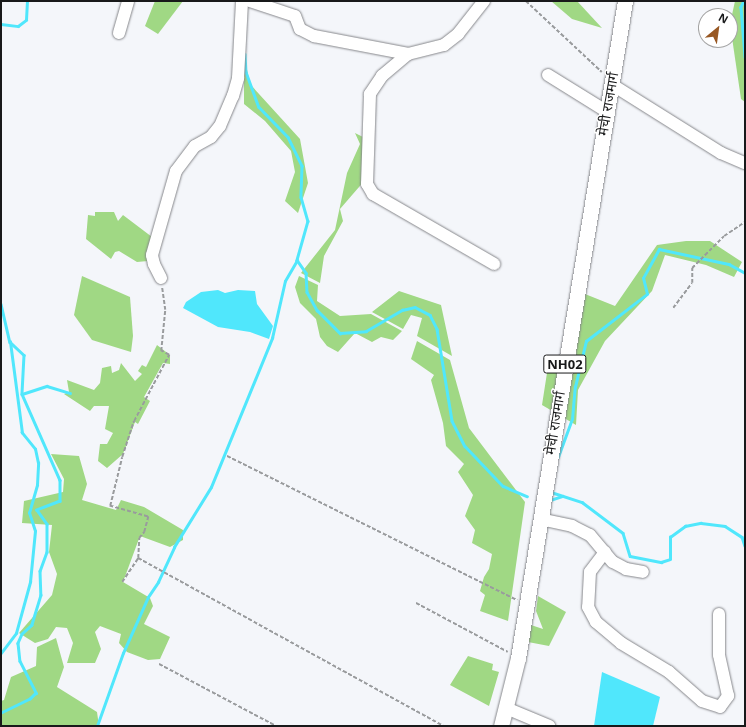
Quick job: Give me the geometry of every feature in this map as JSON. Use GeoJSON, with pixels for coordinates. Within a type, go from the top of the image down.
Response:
{"type":"FeatureCollection","features":[{"type":"Feature","properties":{"kind":"main road","name":"मेची राजमार्ग"},"geometry":{"type":"LineString","coordinates":[[500,726],[518,658],[625,1]]}},
{"type":"Feature","properties":{"kind":"street"},"geometry":{"type":"LineString","coordinates":[[119,33],[128,1]]}},
{"type":"Feature","properties":{"kind":"street"},"geometry":{"type":"LineString","coordinates":[[162,278],[154,264],[152,255],[176,170],[195,146],[211,138],[227,113],[234,96],[238,78],[242,1]]}},
{"type":"Feature","properties":{"kind":"street"},"geometry":{"type":"LineString","coordinates":[[250,1],[295,16],[300,29],[314,36],[408,54],[444,45],[458,34],[484,1]]}},
{"type":"Feature","properties":{"kind":"street"},"geometry":{"type":"LineString","coordinates":[[408,54],[382,76],[370,94],[366,184],[373,194],[494,264]]}},
{"type":"Feature","properties":{"kind":"street"},"geometry":{"type":"LineString","coordinates":[[548,75],[606,111]]}},
{"type":"Feature","properties":{"kind":"street"},"geometry":{"type":"LineString","coordinates":[[612,81],[721,153],[745,163]]}},
{"type":"Feature","properties":{"kind":"street"},"geometry":{"type":"LineString","coordinates":[[540,519],[572,526],[590,536],[613,562],[626,570],[643,572]]}},
{"type":"Feature","properties":{"kind":"street"},"geometry":{"type":"LineString","coordinates":[[605,552],[590,572],[588,607],[596,622],[621,643],[669,672],[702,701],[720,707],[728,696],[719,655],[719,614]]}},
{"type":"Feature","properties":{"kind":"street"},"geometry":{"type":"LineString","coordinates":[[506,708],[549,726]]}},
{"type":"Feature","properties":{"kind":"path"},"geometry":{"type":"LineString","coordinates":[[526,1],[612,81]]}},
{"type":"Feature","properties":{"kind":"path"},"geometry":{"type":"LineString","coordinates":[[673,308],[692,283],[692,268],[724,236],[745,222]]}},
{"type":"Feature","properties":{"kind":"path"},"geometry":{"type":"LineString","coordinates":[[122,582],[138,558],[139,538],[144,532],[148,517],[110,506],[134,421],[169,355],[161,351],[165,310],[162,278]]}},
{"type":"Feature","properties":{"kind":"path"},"geometry":{"type":"LineString","coordinates":[[227,456],[526,605]]}},
{"type":"Feature","properties":{"kind":"path"},"geometry":{"type":"LineString","coordinates":[[138,558],[443,726]]}},
{"type":"Feature","properties":{"kind":"path"},"geometry":{"type":"LineString","coordinates":[[416,603],[518,658]]}},
{"type":"Feature","properties":{"kind":"path"},"geometry":{"type":"LineString","coordinates":[[159,664],[276,726]]}},
{"type":"Feature","properties":{"kind":"green space"},"geometry":{"type":"Polygon","coordinates":[[[155,1],[183,1],[158,34],[145,26],[155,1]]]}},
{"type":"Feature","properties":{"kind":"green space"},"geometry":{"type":"Polygon","coordinates":[[[551,1],[577,1],[602,28],[572,19],[551,1]]]}},
{"type":"Feature","properties":{"kind":"green space"},"geometry":{"type":"Polygon","coordinates":[[[735,1],[745,1],[745,102],[741,99],[734,48],[738,48],[738,8],[733,8],[735,1]]]}},
{"type":"Feature","properties":{"kind":"green space"},"geometry":{"type":"Polygon","coordinates":[[[244,55],[250,84],[300,139],[308,183],[298,213],[285,201],[295,172],[291,151],[265,121],[244,104],[244,55]]]}},
{"type":"Feature","properties":{"kind":"green space"},"geometry":{"type":"Polygon","coordinates":[[[355,133],[365,138],[372,172],[340,209],[343,221],[324,256],[320,283],[301,273],[335,230],[347,173],[360,144],[355,133]]]}},
{"type":"Feature","properties":{"kind":"green space"},"geometry":{"type":"Polygon","coordinates":[[[95,212],[114,212],[118,221],[123,215],[156,240],[148,261],[137,262],[119,251],[115,252],[111,259],[86,239],[88,215],[95,216],[95,212]]]}},
{"type":"Feature","properties":{"kind":"green space"},"geometry":{"type":"Polygon","coordinates":[[[686,241],[710,241],[742,262],[734,277],[706,265],[665,255],[652,291],[605,341],[578,390],[576,425],[542,405],[549,360],[567,357],[585,294],[615,306],[657,245],[686,241]]]}},
{"type":"Feature","properties":{"kind":"green space"},"geometry":{"type":"Polygon","coordinates":[[[82,276],[130,297],[133,336],[131,352],[92,340],[74,315],[82,276]]]}},
{"type":"Feature","properties":{"kind":"green space"},"geometry":{"type":"Polygon","coordinates":[[[299,276],[318,285],[317,301],[340,316],[371,314],[402,331],[393,340],[381,337],[372,342],[355,333],[338,352],[327,346],[320,337],[316,319],[300,303],[295,287],[299,276]]]}},
{"type":"Feature","properties":{"kind":"green space"},"geometry":{"type":"Polygon","coordinates":[[[399,291],[441,305],[452,356],[417,336],[422,318],[411,315],[403,329],[372,312],[399,291]]]}},
{"type":"Feature","properties":{"kind":"green space"},"geometry":{"type":"Polygon","coordinates":[[[417,341],[450,360],[469,428],[525,502],[508,621],[480,611],[485,595],[480,591],[484,577],[489,569],[492,554],[472,543],[475,530],[465,516],[473,495],[458,472],[464,464],[446,446],[443,423],[431,380],[434,375],[411,359],[417,341]]]}},
{"type":"Feature","properties":{"kind":"green space"},"geometry":{"type":"Polygon","coordinates":[[[157,345],[170,355],[170,364],[163,363],[144,397],[150,401],[138,424],[135,422],[123,454],[107,468],[98,461],[100,444],[107,444],[113,433],[105,429],[109,406],[94,406],[90,411],[64,394],[69,392],[67,380],[94,390],[100,383],[102,368],[111,366],[112,373],[119,370],[121,363],[135,381],[142,374],[138,371],[142,365],[146,367],[157,345]]]}},
{"type":"Feature","properties":{"kind":"green space"},"geometry":{"type":"Polygon","coordinates":[[[51,454],[79,456],[87,484],[82,500],[116,510],[121,500],[144,507],[183,530],[183,540],[170,547],[140,536],[123,582],[150,598],[153,606],[144,624],[170,637],[160,659],[148,660],[127,652],[119,643],[121,634],[100,626],[95,632],[101,649],[95,663],[67,663],[73,643],[67,628],[56,627],[48,639],[35,643],[19,633],[52,595],[57,574],[49,552],[52,525],[22,523],[24,501],[63,492],[64,479],[51,454]]]}},
{"type":"Feature","properties":{"kind":"green space"},"geometry":{"type":"Polygon","coordinates":[[[538,596],[566,612],[549,646],[528,642],[531,625],[543,629],[536,611],[538,596]]]}},
{"type":"Feature","properties":{"kind":"green space"},"geometry":{"type":"Polygon","coordinates":[[[56,638],[64,667],[57,687],[97,712],[99,726],[1,726],[1,701],[4,700],[11,677],[36,666],[37,647],[56,638]]]}},
{"type":"Feature","properties":{"kind":"green space"},"geometry":{"type":"Polygon","coordinates":[[[468,656],[493,664],[492,670],[499,672],[489,706],[450,685],[468,656]]]}},
{"type":"Feature","properties":{"kind":"water"},"geometry":{"type":"Polygon","coordinates":[[[218,290],[225,293],[238,290],[255,291],[257,304],[273,326],[269,339],[250,332],[218,327],[183,308],[186,302],[201,292],[218,290]]]}},
{"type":"Feature","properties":{"kind":"water"},"geometry":{"type":"Polygon","coordinates":[[[602,672],[660,697],[653,726],[594,726],[602,672]]]}},
{"type":"Feature","properties":{"kind":"waterway"},"geometry":{"type":"LineString","coordinates":[[1,24],[18,26],[26,20],[27,1]]}},
{"type":"Feature","properties":{"kind":"waterway"},"geometry":{"type":"LineString","coordinates":[[744,1],[741,7],[745,57]]}},
{"type":"Feature","properties":{"kind":"waterway"},"geometry":{"type":"LineString","coordinates":[[245,54],[246,72],[259,107],[288,137],[302,166],[301,197],[308,221],[297,260],[306,273],[307,292],[317,310],[340,333],[366,331],[402,310],[415,307],[430,315],[437,329],[452,421],[465,446],[503,486],[527,496]]}},
{"type":"Feature","properties":{"kind":"waterway"},"geometry":{"type":"LineString","coordinates":[[558,457],[572,419],[575,387],[586,341],[647,294],[643,278],[659,249],[729,264],[745,273]]}},
{"type":"Feature","properties":{"kind":"waterway"},"geometry":{"type":"LineString","coordinates":[[97,726],[123,653],[148,597],[158,582],[174,547],[211,487],[272,338],[285,281],[297,260]]}},
{"type":"Feature","properties":{"kind":"waterway"},"geometry":{"type":"LineString","coordinates":[[1,304],[10,342],[24,355],[22,394],[60,480],[60,501],[37,510],[47,524],[47,552],[40,571],[41,595],[32,625],[22,634],[18,643],[20,661],[36,693],[30,699],[1,713]]}},
{"type":"Feature","properties":{"kind":"waterway"},"geometry":{"type":"LineString","coordinates":[[1,653],[16,633],[30,582],[35,531],[29,513],[37,485],[38,463],[35,449],[22,433],[10,342]]}},
{"type":"Feature","properties":{"kind":"waterway"},"geometry":{"type":"LineString","coordinates":[[22,394],[47,386],[70,393]]}},
{"type":"Feature","properties":{"kind":"waterway"},"geometry":{"type":"LineString","coordinates":[[551,492],[582,502],[623,533],[630,556],[661,562],[670,559],[670,537],[685,526],[701,523],[725,526],[742,537],[745,546]]}},
{"type":"Feature","properties":{"kind":"waterway"},"geometry":{"type":"LineString","coordinates":[[550,500],[562,496]]}}]}
